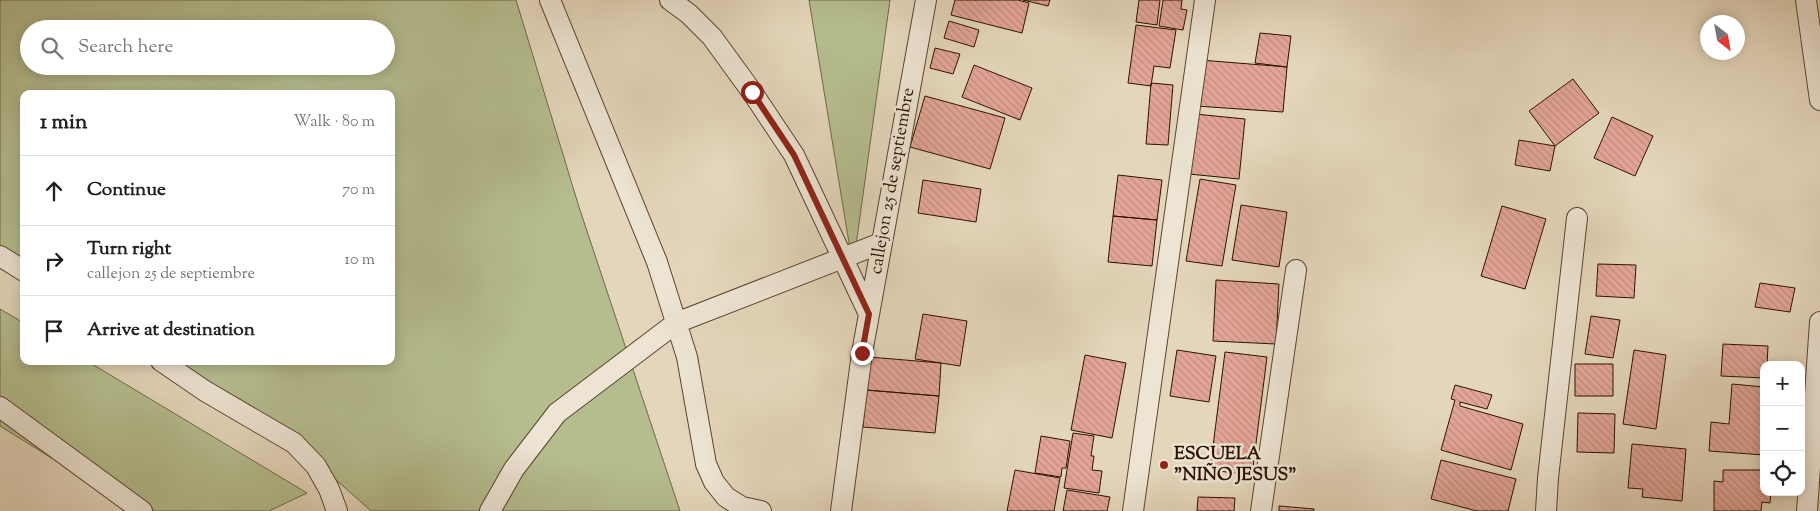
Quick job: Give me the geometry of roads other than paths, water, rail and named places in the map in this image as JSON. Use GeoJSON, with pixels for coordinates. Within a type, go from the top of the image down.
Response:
{"type":"FeatureCollection","features":[{"type":"Feature","properties":{"kind":"street"},"geometry":{"type":"LineString","coordinates":[[550,0],[657,262],[687,357],[706,464],[714,482],[726,498],[742,506],[761,511]]}},
{"type":"Feature","properties":{"kind":"street"},"geometry":{"type":"LineString","coordinates":[[670,0],[689,14],[712,37],[794,155],[869,314]]}},
{"type":"Feature","properties":{"kind":"street","name":"callejon 25 de septiembre"},"geometry":{"type":"LineString","coordinates":[[842,511],[869,314],[926,0]]}},
{"type":"Feature","properties":{"kind":"street"},"geometry":{"type":"LineString","coordinates":[[1133,511],[1205,0]]}},
{"type":"Feature","properties":{"kind":"street"},"geometry":{"type":"LineString","coordinates":[[1806,0],[1820,100]]}},
{"type":"Feature","properties":{"kind":"street"},"geometry":{"type":"LineString","coordinates":[[1546,511],[1577,218]]}},
{"type":"Feature","properties":{"kind":"street"},"geometry":{"type":"LineString","coordinates":[[490,511],[514,469],[557,413],[676,323],[881,243]]}},
{"type":"Feature","properties":{"kind":"street"},"geometry":{"type":"LineString","coordinates":[[0,256],[20,268]]}},
{"type":"Feature","properties":{"kind":"street"},"geometry":{"type":"LineString","coordinates":[[1261,511],[1296,270]]}},
{"type":"Feature","properties":{"kind":"street"},"geometry":{"type":"LineString","coordinates":[[1807,511],[1820,322]]}},
{"type":"Feature","properties":{"kind":"street"},"geometry":{"type":"LineString","coordinates":[[167,365],[294,443],[316,466],[329,488],[337,511]]}},
{"type":"Feature","properties":{"kind":"street"},"geometry":{"type":"LineString","coordinates":[[0,407],[142,511]]}},
{"type":"Feature","properties":{"kind":"place","name":"ESCUELA \"NIÑO JESUS\""},"geometry":{"type":"Point","coordinates":[1164,465]}}]}
